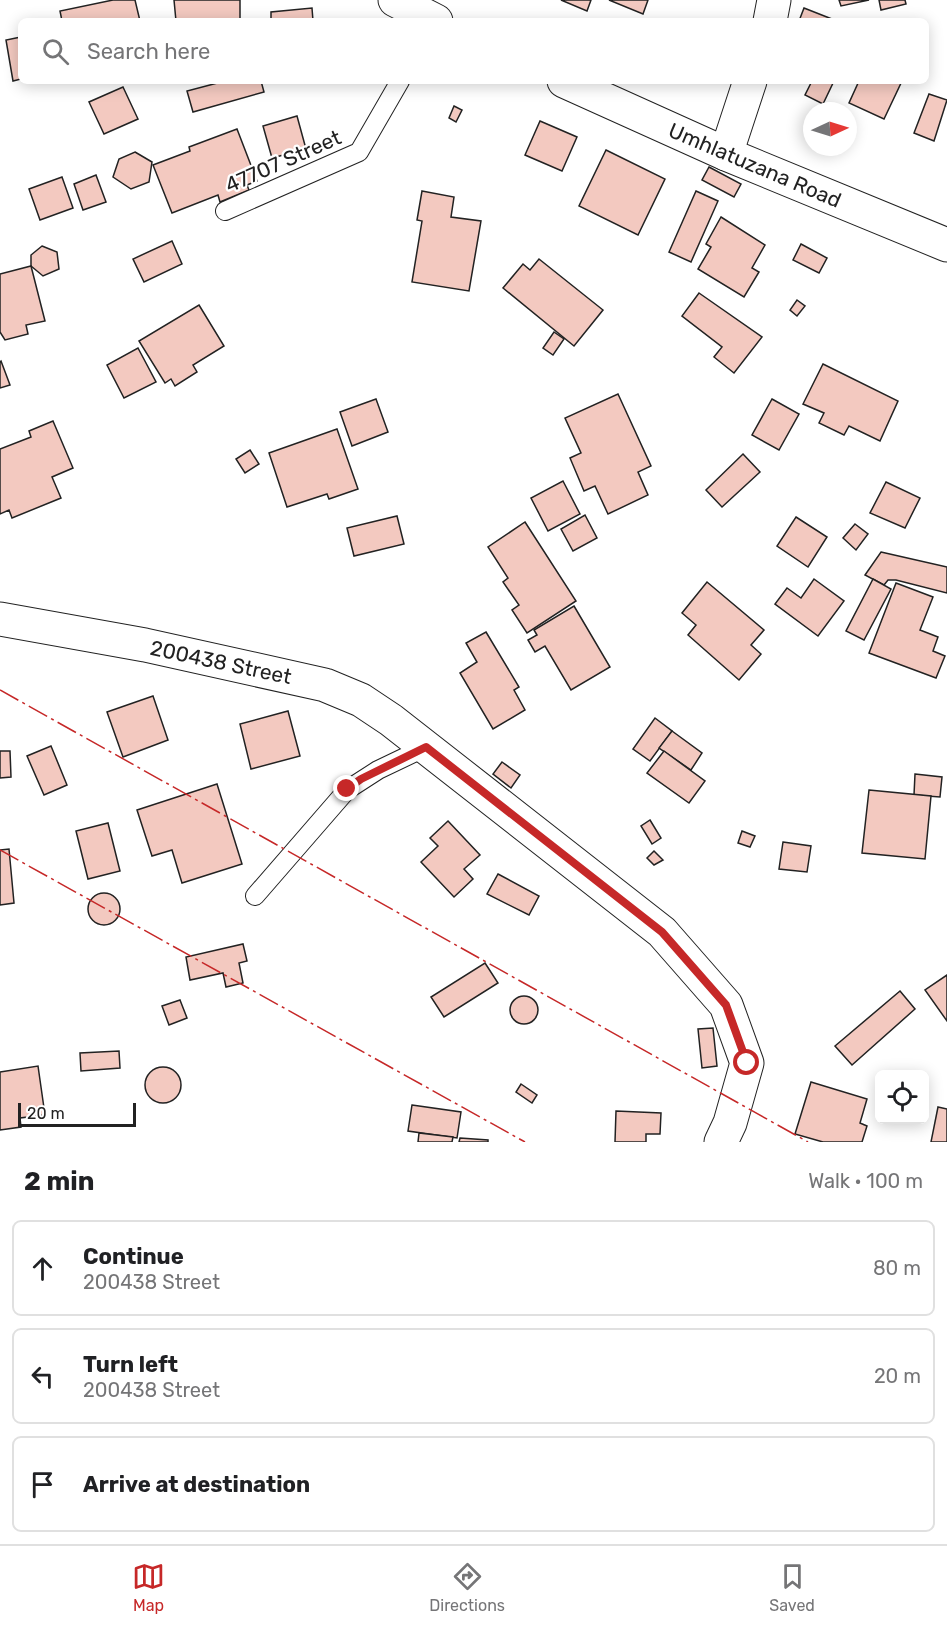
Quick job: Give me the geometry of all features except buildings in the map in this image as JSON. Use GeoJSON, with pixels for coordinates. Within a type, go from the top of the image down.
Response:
{"type":"FeatureCollection","features":[{"type":"Feature","properties":{"kind":"street"},"geometry":{"type":"LineString","coordinates":[[395,0],[426,18]]}},
{"type":"Feature","properties":{"kind":"street"},"geometry":{"type":"LineString","coordinates":[[771,18],[774,0]]}},
{"type":"Feature","properties":{"kind":"street","name":"Umhlatuzana Road"},"geometry":{"type":"LineString","coordinates":[[571,84],[726,154],[947,245]]}},
{"type":"Feature","properties":{"kind":"street"},"geometry":{"type":"LineString","coordinates":[[726,154],[749,84]]}},
{"type":"Feature","properties":{"kind":"street","name":"200438 Street"},"geometry":{"type":"LineString","coordinates":[[0,619],[145,645],[325,685],[361,700],[426,747],[662,932],[726,1005],[747,1063],[730,1123],[721,1142]]}},
{"type":"Feature","properties":{"kind":"lane","name":"47707 Street"},"geometry":{"type":"LineString","coordinates":[[225,211],[359,152],[398,84]]}},
{"type":"Feature","properties":{"kind":"lane"},"geometry":{"type":"LineString","coordinates":[[255,896],[347,789],[369,775],[426,747]]}},
{"type":"Feature","properties":{"kind":"power"},"geometry":{"type":"LineString","coordinates":[[0,690],[808,1142]]}},
{"type":"Feature","properties":{"kind":"power"},"geometry":{"type":"LineString","coordinates":[[0,850],[525,1142]]}},
{"type":"Feature","properties":{"kind":"route"},"geometry":{"type":"LineString","coordinates":[[347,789],[361,779],[426,747],[662,932],[726,1005],[747,1063]]}}]}
